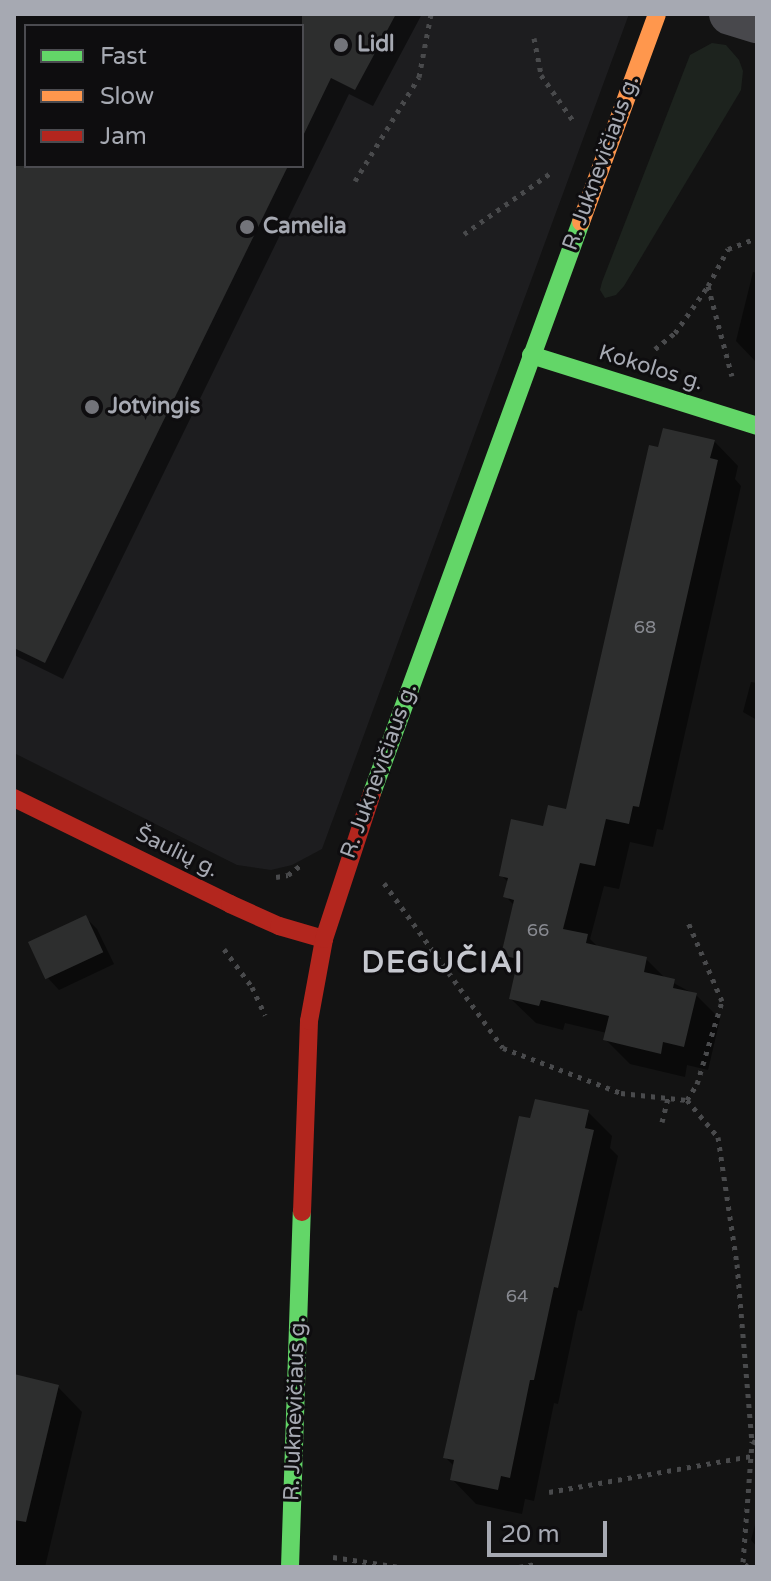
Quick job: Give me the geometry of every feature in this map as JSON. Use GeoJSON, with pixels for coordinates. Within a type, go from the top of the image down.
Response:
{"type":"FeatureCollection","features":[{"type":"Feature","properties":{"kind":"street","name":"R. Juknevičiaus g."},"geometry":{"type":"LineString","coordinates":[[290,1561],[309,1021],[324,939],[353,844],[657,14]]}},
{"type":"Feature","properties":{"kind":"street"},"geometry":{"type":"LineString","coordinates":[[730,14],[757,22]]}},
{"type":"Feature","properties":{"kind":"street","name":"Kokolos g."},"geometry":{"type":"LineString","coordinates":[[531,355],[751,425]]}},
{"type":"Feature","properties":{"kind":"street","name":"Šaulių g."},"geometry":{"type":"LineString","coordinates":[[14,798],[230,904],[279,926],[324,939]]}},
{"type":"Feature","properties":{"kind":"path"},"geometry":{"type":"LineString","coordinates":[[355,181],[419,77],[431,14]]}},
{"type":"Feature","properties":{"kind":"path"},"geometry":{"type":"LineString","coordinates":[[534,38],[541,75],[574,122]]}},
{"type":"Feature","properties":{"kind":"path"},"geometry":{"type":"LineString","coordinates":[[464,234],[556,169]]}},
{"type":"Feature","properties":{"kind":"path"},"geometry":{"type":"LineString","coordinates":[[615,382],[675,333],[708,286],[728,249],[757,238]]}},
{"type":"Feature","properties":{"kind":"path"},"geometry":{"type":"LineString","coordinates":[[708,286],[751,425]]}},
{"type":"Feature","properties":{"kind":"path"},"geometry":{"type":"LineString","coordinates":[[378,875],[503,1048],[621,1093],[687,1100],[718,1137],[737,1264],[755,1442],[743,1562],[748,1567]]}},
{"type":"Feature","properties":{"kind":"path"},"geometry":{"type":"LineString","coordinates":[[687,1100],[697,1084],[722,1001],[688,922]]}},
{"type":"Feature","properties":{"kind":"path"},"geometry":{"type":"LineString","coordinates":[[662,1122],[668,1098]]}},
{"type":"Feature","properties":{"kind":"path"},"geometry":{"type":"LineString","coordinates":[[549,1492],[752,1456]]}},
{"type":"Feature","properties":{"kind":"path"},"geometry":{"type":"LineString","coordinates":[[290,1561],[351,1557],[399,1567]]}},
{"type":"Feature","properties":{"kind":"path"},"geometry":{"type":"LineString","coordinates":[[519,1567],[536,1564]]}},
{"type":"Feature","properties":{"kind":"shaded area"},"geometry":{"type":"Polygon","coordinates":[[[14,14],[629,14],[322,849],[292,865],[271,870],[237,865],[14,753],[14,14]]]}},
{"type":"Feature","properties":{"kind":"shaded area"},"geometry":{"type":"Polygon","coordinates":[[[712,43],[726,45],[739,60],[743,71],[741,90],[624,286],[616,295],[605,298],[600,290],[602,282],[690,55],[712,43]]]}},
{"type":"Feature","properties":{"kind":"building","name":"Lidl"},"geometry":{"type":"Polygon","coordinates":[[[302,14],[396,14],[355,90],[331,78],[304,134],[304,24],[302,14]]]}},
{"type":"Feature","properties":{"kind":"building","name":"Jotvingis"},"geometry":{"type":"Polygon","coordinates":[[[14,166],[287,168],[45,663],[14,648],[14,166]]]}},
{"type":"Feature","properties":{"kind":"building"},"geometry":{"type":"Polygon","coordinates":[[[663,428],[715,440],[710,458],[718,460],[639,807],[633,806],[629,824],[606,819],[595,866],[580,863],[563,929],[588,934],[586,943],[647,957],[644,972],[675,979],[673,988],[697,993],[684,1047],[663,1042],[661,1054],[603,1040],[609,1016],[541,1000],[539,1006],[509,999],[518,959],[501,955],[514,900],[503,897],[508,878],[499,876],[511,819],[543,826],[548,805],[566,809],[649,445],[658,447],[663,428]]]}},
{"type":"Feature","properties":{"kind":"building"},"geometry":{"type":"Polygon","coordinates":[[[86,915],[103,952],[45,979],[28,942],[86,915]]]}},
{"type":"Feature","properties":{"kind":"building"},"geometry":{"type":"Polygon","coordinates":[[[535,1099],[589,1110],[585,1128],[594,1130],[558,1288],[554,1287],[534,1380],[530,1380],[510,1478],[501,1476],[498,1490],[450,1480],[454,1460],[443,1458],[519,1116],[530,1118],[535,1099]]]}},
{"type":"Feature","properties":{"kind":"building"},"geometry":{"type":"Polygon","coordinates":[[[14,1374],[59,1385],[26,1522],[14,1520],[14,1374]]]}},
{"type":"Feature","properties":{"kind":"traffic: fast"},"geometry":{"type":"LineString","coordinates":[[372,793],[581,222]]}},
{"type":"Feature","properties":{"kind":"traffic: fast"},"geometry":{"type":"LineString","coordinates":[[531,355],[757,426]]}},
{"type":"Feature","properties":{"kind":"traffic: fast"},"geometry":{"type":"LineString","coordinates":[[290,1567],[302,1212]]}},
{"type":"Feature","properties":{"kind":"traffic: slow"},"geometry":{"type":"LineString","coordinates":[[581,222],[657,14]]}},
{"type":"Feature","properties":{"kind":"traffic: jam"},"geometry":{"type":"LineString","coordinates":[[302,1212],[309,1021],[324,939],[372,793]]}},
{"type":"Feature","properties":{"kind":"traffic: jam"},"geometry":{"type":"LineString","coordinates":[[14,798],[230,904],[279,926],[324,939]]}},
{"type":"Feature","properties":{"kind":"place","name":"Lidl"},"geometry":{"type":"Point","coordinates":[341,45]}},
{"type":"Feature","properties":{"kind":"place","name":"Camelia"},"geometry":{"type":"Point","coordinates":[247,227]}},
{"type":"Feature","properties":{"kind":"place","name":"Jotvingis"},"geometry":{"type":"Point","coordinates":[92,407]}},
{"type":"Feature","properties":{"kind":"district","name":"DEGUČIAI"},"geometry":{"type":"Point","coordinates":[443,963]}}]}
